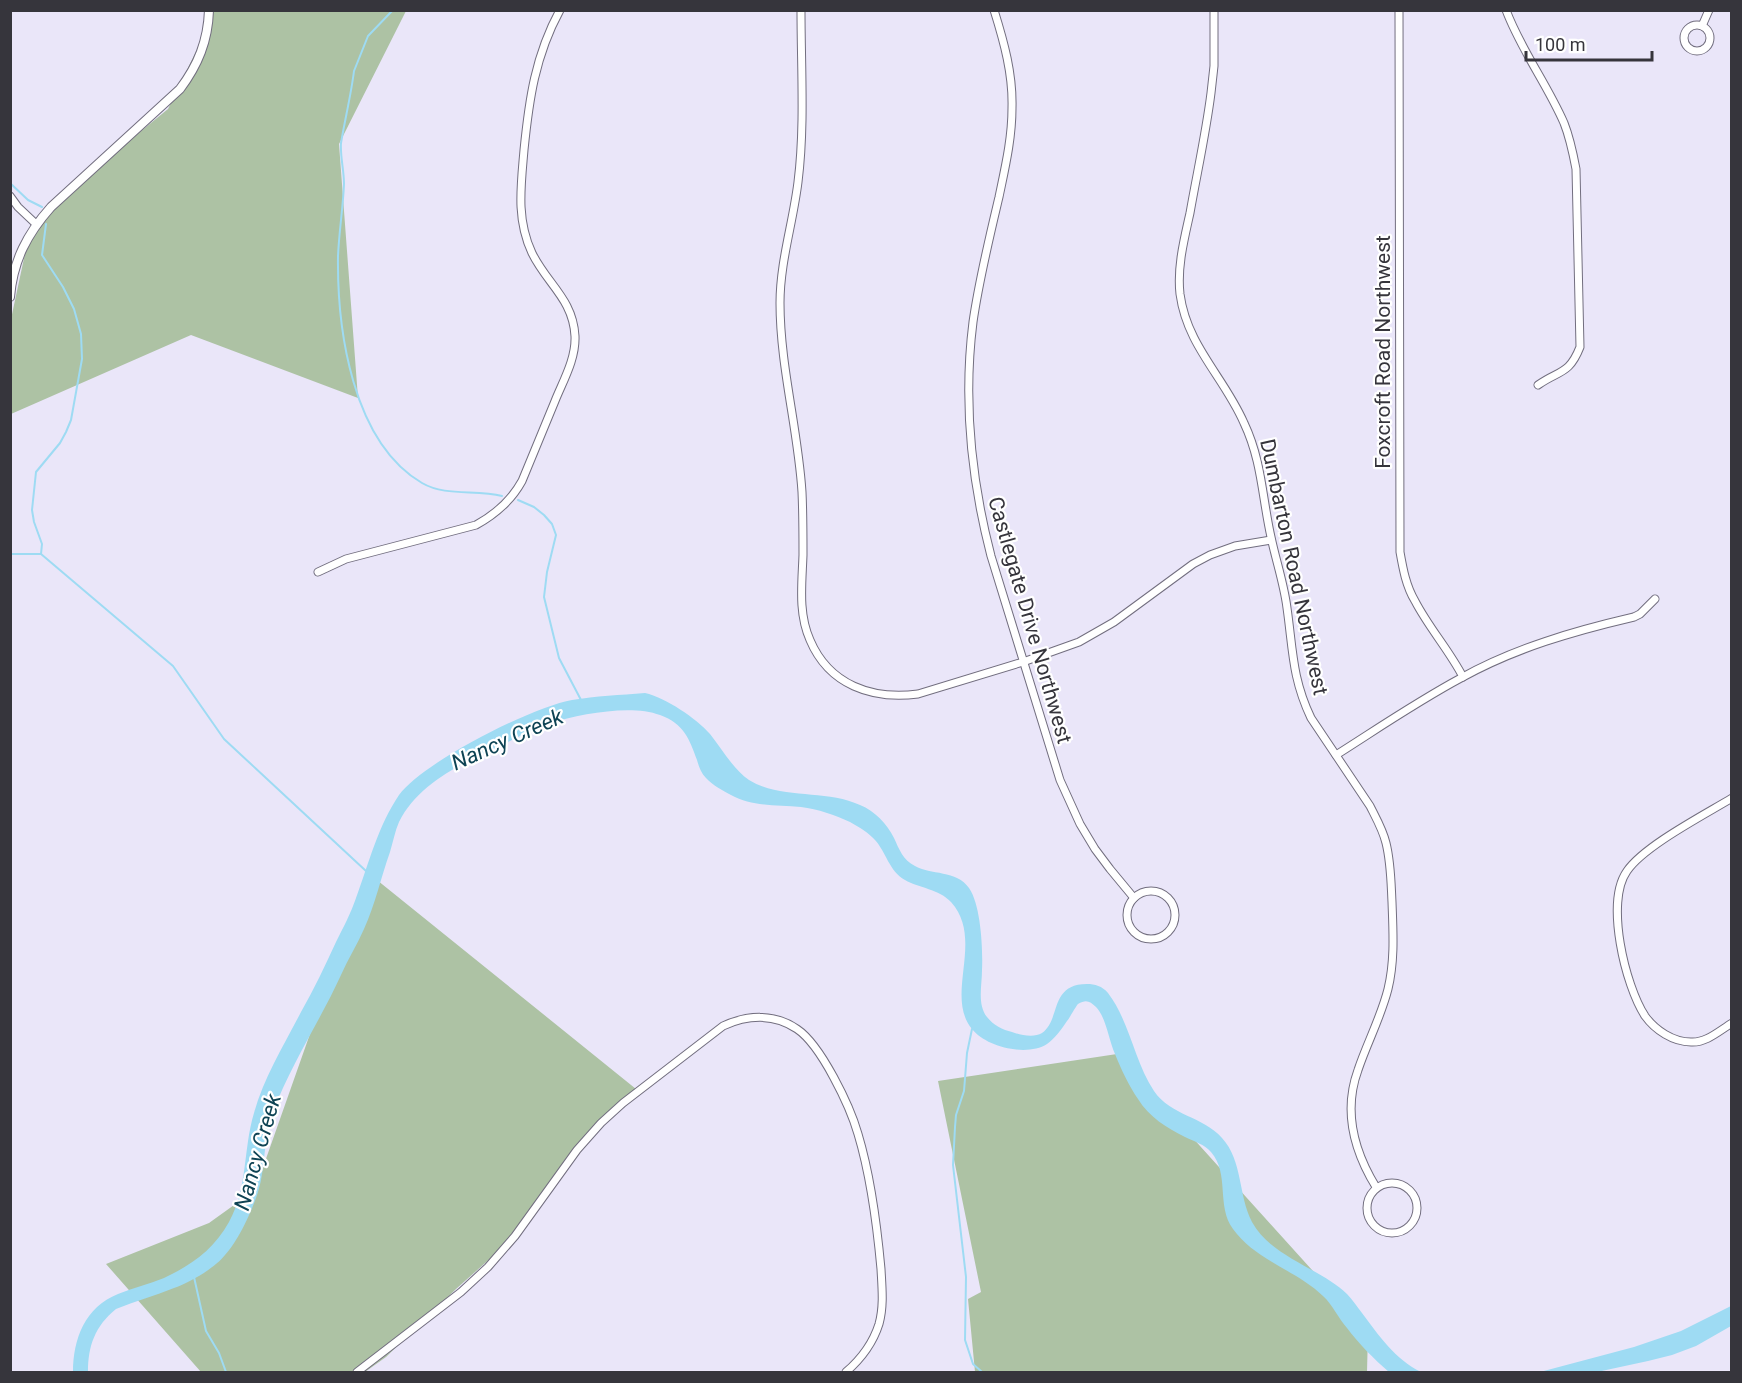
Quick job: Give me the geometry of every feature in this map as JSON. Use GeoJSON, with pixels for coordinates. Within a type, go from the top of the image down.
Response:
{"type":"FeatureCollection","features":[{"type":"Feature","properties":{"kind":"street"},"geometry":{"type":"LineString","coordinates":[[10,297],[14,270],[20,253],[36,224],[51,207],[180,90],[190,76],[204,48],[209,10]]}},
{"type":"Feature","properties":{"kind":"street"},"geometry":{"type":"LineString","coordinates":[[318,572],[346,559],[476,525],[489,518],[507,503],[522,481],[571,363],[575,339],[574,322],[569,308],[533,255],[525,237],[520,209],[532,82],[546,40],[560,10]]}},
{"type":"Feature","properties":{"kind":"street"},"geometry":{"type":"LineString","coordinates":[[801,10],[801,145],[797,184],[782,266],[780,305],[802,491],[804,532],[801,604],[805,628],[816,653],[834,673],[856,687],[882,695],[900,697],[918,694],[1063,649],[1095,634],[1210,555],[1235,546],[1271,540]]}},
{"type":"Feature","properties":{"kind":"street","name":"Castlegate Drive Northwest"},"geometry":{"type":"LineString","coordinates":[[994,10],[1004,43],[1010,75],[1011,131],[1008,156],[981,274],[973,321],[969,378],[970,435],[975,480],[984,526],[1052,760],[1068,800],[1095,849],[1134,898]]}},
{"type":"Feature","properties":{"kind":"street","name":"Dumbarton Road Northwest"},"geometry":{"type":"LineString","coordinates":[[1214,10],[1212,93],[1181,258],[1180,295],[1185,318],[1194,340],[1235,404],[1251,440],[1261,474],[1271,540],[1285,593],[1298,686],[1311,718],[1377,819],[1386,842],[1390,866],[1394,940],[1391,972],[1384,1004],[1357,1072],[1351,1104],[1356,1146],[1364,1168],[1376,1187]]}},
{"type":"Feature","properties":{"kind":"street","name":"Foxcroft Road Northwest"},"geometry":{"type":"LineString","coordinates":[[1399,10],[1400,552],[1404,576],[1413,599],[1456,664],[1462,677]]}},
{"type":"Feature","properties":{"kind":"street"},"geometry":{"type":"LineString","coordinates":[[1506,10],[1517,36],[1564,124],[1572,147],[1576,169],[1580,347],[1575,359],[1567,369],[1538,385]]}},
{"type":"Feature","properties":{"kind":"street"},"geometry":{"type":"LineString","coordinates":[[1702,26],[1709,10]]}},
{"type":"Feature","properties":{"kind":"street"},"geometry":{"type":"LineString","coordinates":[[10,196],[36,224]]}},
{"type":"Feature","properties":{"kind":"street"},"geometry":{"type":"LineString","coordinates":[[1336,755],[1462,677],[1539,644],[1587,628],[1634,617],[1654,599]]}},
{"type":"Feature","properties":{"kind":"street"},"geometry":{"type":"LineString","coordinates":[[1731,798],[1660,842],[1636,860],[1622,879],[1617,909],[1626,970],[1641,1009],[1651,1023],[1666,1035],[1691,1042],[1705,1039],[1731,1023]]}},
{"type":"Feature","properties":{"kind":"street"},"geometry":{"type":"LineString","coordinates":[[1148,891],[1162,894],[1168,899],[1175,912],[1172,927],[1167,933],[1152,939],[1136,934],[1131,928],[1127,912],[1134,898],[1148,891]]}},
{"type":"Feature","properties":{"kind":"street"},"geometry":{"type":"LineString","coordinates":[[357,1372],[461,1292],[488,1267],[514,1236],[577,1150],[623,1103],[723,1026],[734,1021],[759,1017],[788,1023],[798,1029],[814,1045],[838,1087],[864,1155],[879,1244],[882,1311],[870,1345],[846,1372]]}},
{"type":"Feature","properties":{"kind":"street"},"geometry":{"type":"LineString","coordinates":[[1392,1182],[1401,1184],[1414,1194],[1417,1211],[1410,1226],[1403,1231],[1387,1233],[1372,1225],[1366,1209],[1370,1193],[1376,1187],[1392,1182]]}},
{"type":"Feature","properties":{"kind":"green space"},"geometry":{"type":"Polygon","coordinates":[[[206,11],[406,11],[339,144],[358,398],[191,335],[11,414],[11,319],[29,235],[85,177],[168,109],[205,33],[206,11]]]}},
{"type":"Feature","properties":{"kind":"green space"},"geometry":{"type":"Polygon","coordinates":[[[367,872],[636,1089],[581,1140],[521,1231],[456,1289],[386,1357],[365,1372],[201,1372],[106,1264],[209,1223],[255,1190],[367,872]]]}},
{"type":"Feature","properties":{"kind":"green space"},"geometry":{"type":"Polygon","coordinates":[[[1117,1054],[1368,1332],[1367,1372],[975,1372],[968,1299],[981,1292],[938,1081],[1117,1054]]]}},
{"type":"Feature","properties":{"kind":"water","name":"Nancy Creek"},"geometry":{"type":"Polygon","coordinates":[[[645,693],[680,709],[697,722],[749,780],[775,790],[833,797],[865,808],[876,814],[884,823],[902,854],[911,864],[921,869],[958,878],[964,882],[973,896],[980,928],[982,1006],[987,1017],[995,1025],[1019,1034],[1039,1035],[1048,1027],[1061,996],[1067,990],[1075,986],[1093,984],[1106,991],[1122,1016],[1141,1067],[1154,1091],[1169,1106],[1206,1125],[1229,1147],[1234,1157],[1244,1201],[1252,1222],[1260,1234],[1283,1253],[1347,1294],[1388,1346],[1403,1361],[1421,1372],[1389,1372],[1357,1340],[1323,1296],[1242,1240],[1228,1220],[1217,1161],[1205,1147],[1165,1126],[1142,1105],[1131,1089],[1102,1017],[1094,1005],[1086,1001],[1078,1004],[1055,1037],[1039,1048],[1018,1050],[987,1041],[972,1029],[964,1015],[962,984],[965,933],[961,917],[951,902],[935,891],[905,880],[891,867],[875,840],[853,824],[814,809],[757,804],[739,799],[704,776],[688,738],[675,723],[648,712],[620,710],[576,716],[532,730],[459,766],[418,795],[399,822],[364,929],[288,1077],[273,1112],[258,1192],[240,1234],[221,1260],[201,1274],[180,1286],[116,1309],[103,1322],[94,1337],[89,1354],[88,1372],[73,1372],[75,1348],[79,1336],[89,1316],[97,1307],[118,1294],[164,1278],[184,1268],[209,1248],[229,1222],[239,1196],[251,1127],[263,1087],[347,920],[380,832],[399,795],[431,767],[454,752],[531,713],[572,700],[645,693]]]}},
{"type":"Feature","properties":{"kind":"water"},"geometry":{"type":"Polygon","coordinates":[[[1731,1306],[1731,1326],[1696,1346],[1672,1355],[1597,1372],[1540,1372],[1634,1347],[1681,1331],[1731,1306]]]}},
{"type":"Feature","properties":{"kind":"waterway"},"geometry":{"type":"LineString","coordinates":[[393,10],[368,36],[354,71],[341,143],[344,184],[338,285],[346,349],[353,382],[364,412],[379,440],[398,464],[422,483],[441,490],[502,496]]}},
{"type":"Feature","properties":{"kind":"waterway"},"geometry":{"type":"LineString","coordinates":[[10,183],[28,200],[42,207]]}},
{"type":"Feature","properties":{"kind":"waterway"},"geometry":{"type":"LineString","coordinates":[[41,554],[42,544],[32,510],[36,472],[60,443],[71,420],[82,359],[81,334],[74,309],[42,255],[46,224]]}},
{"type":"Feature","properties":{"kind":"waterway"},"geometry":{"type":"LineString","coordinates":[[518,500],[534,507],[544,515],[552,524],[556,535],[547,572],[544,597],[559,658],[581,700]]}},
{"type":"Feature","properties":{"kind":"waterway"},"geometry":{"type":"LineString","coordinates":[[10,554],[41,554],[173,666],[224,739],[366,871]]}},
{"type":"Feature","properties":{"kind":"waterway"},"geometry":{"type":"LineString","coordinates":[[972,1029],[967,1053],[964,1091],[956,1115],[953,1165],[966,1277],[965,1340],[973,1364],[982,1372],[986,1372]]}},
{"type":"Feature","properties":{"kind":"waterway"},"geometry":{"type":"LineString","coordinates":[[194,1277],[206,1331],[219,1353],[226,1372]]}}]}
